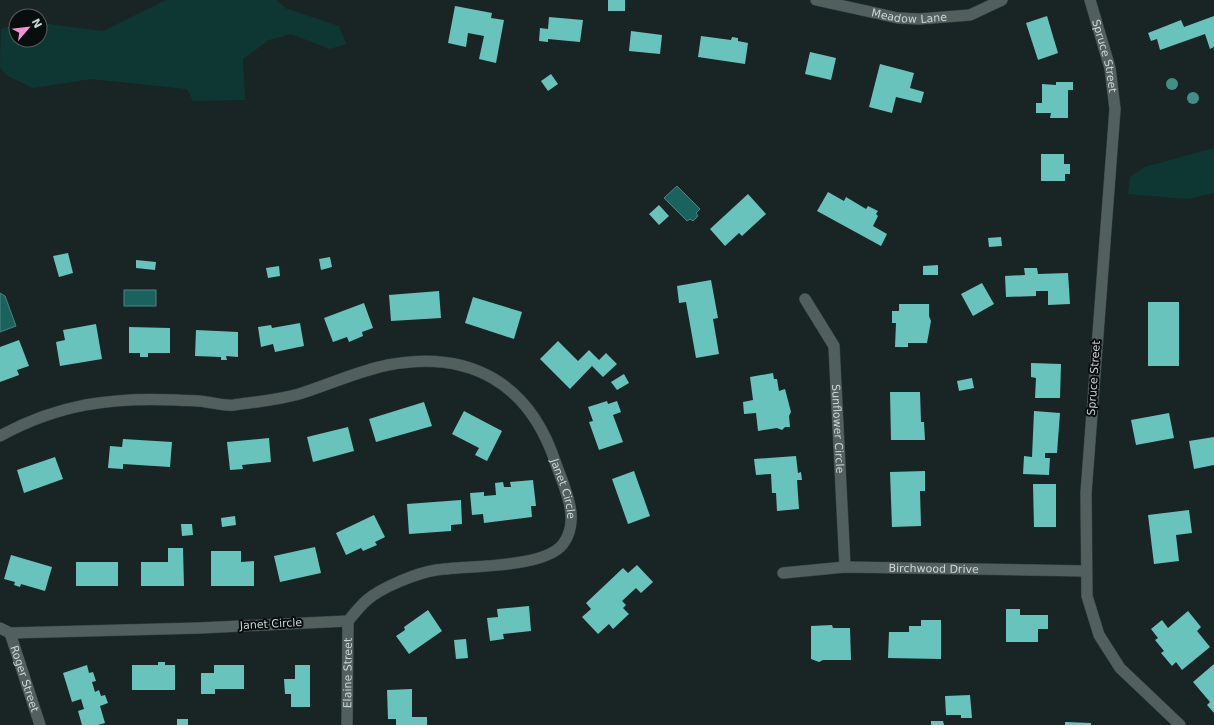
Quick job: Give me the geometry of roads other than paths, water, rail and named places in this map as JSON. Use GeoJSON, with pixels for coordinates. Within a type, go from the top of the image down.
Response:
{"type":"FeatureCollection","features":[{"type":"Feature","properties":{"kind":"street","name":"Meadow Lane"},"geometry":{"type":"LineString","coordinates":[[816,0],[898,18],[919,19],[970,15],[1002,0]]}},
{"type":"Feature","properties":{"kind":"street","name":"Spruce Street"},"geometry":{"type":"LineString","coordinates":[[1090,0],[1110,68],[1115,109],[1086,493],[1086,596],[1099,635],[1120,668],[1180,725]]}},
{"type":"Feature","properties":{"kind":"street","name":"Sunflower Circle"},"geometry":{"type":"LineString","coordinates":[[805,299],[834,346],[845,567]]}},
{"type":"Feature","properties":{"kind":"street","name":"Janet Circle"},"geometry":{"type":"LineString","coordinates":[[0,436],[26,422],[84,404],[123,399],[206,402],[230,406],[296,395],[387,365],[417,361],[446,362],[472,368],[498,379],[518,396],[534,417],[556,462],[571,511],[572,522],[571,530],[562,545],[556,551],[539,558],[482,568],[435,570],[404,580],[368,599],[348,621],[190,628],[5,631]]}},
{"type":"Feature","properties":{"kind":"street","name":"Birchwood Drive"},"geometry":{"type":"LineString","coordinates":[[783,573],[845,567],[1086,572]]}},
{"type":"Feature","properties":{"kind":"street","name":"Elaine Street"},"geometry":{"type":"LineString","coordinates":[[347,725],[348,621]]}},
{"type":"Feature","properties":{"kind":"street","name":"Roger Street"},"geometry":{"type":"LineString","coordinates":[[5,631],[40,725]]}}]}
